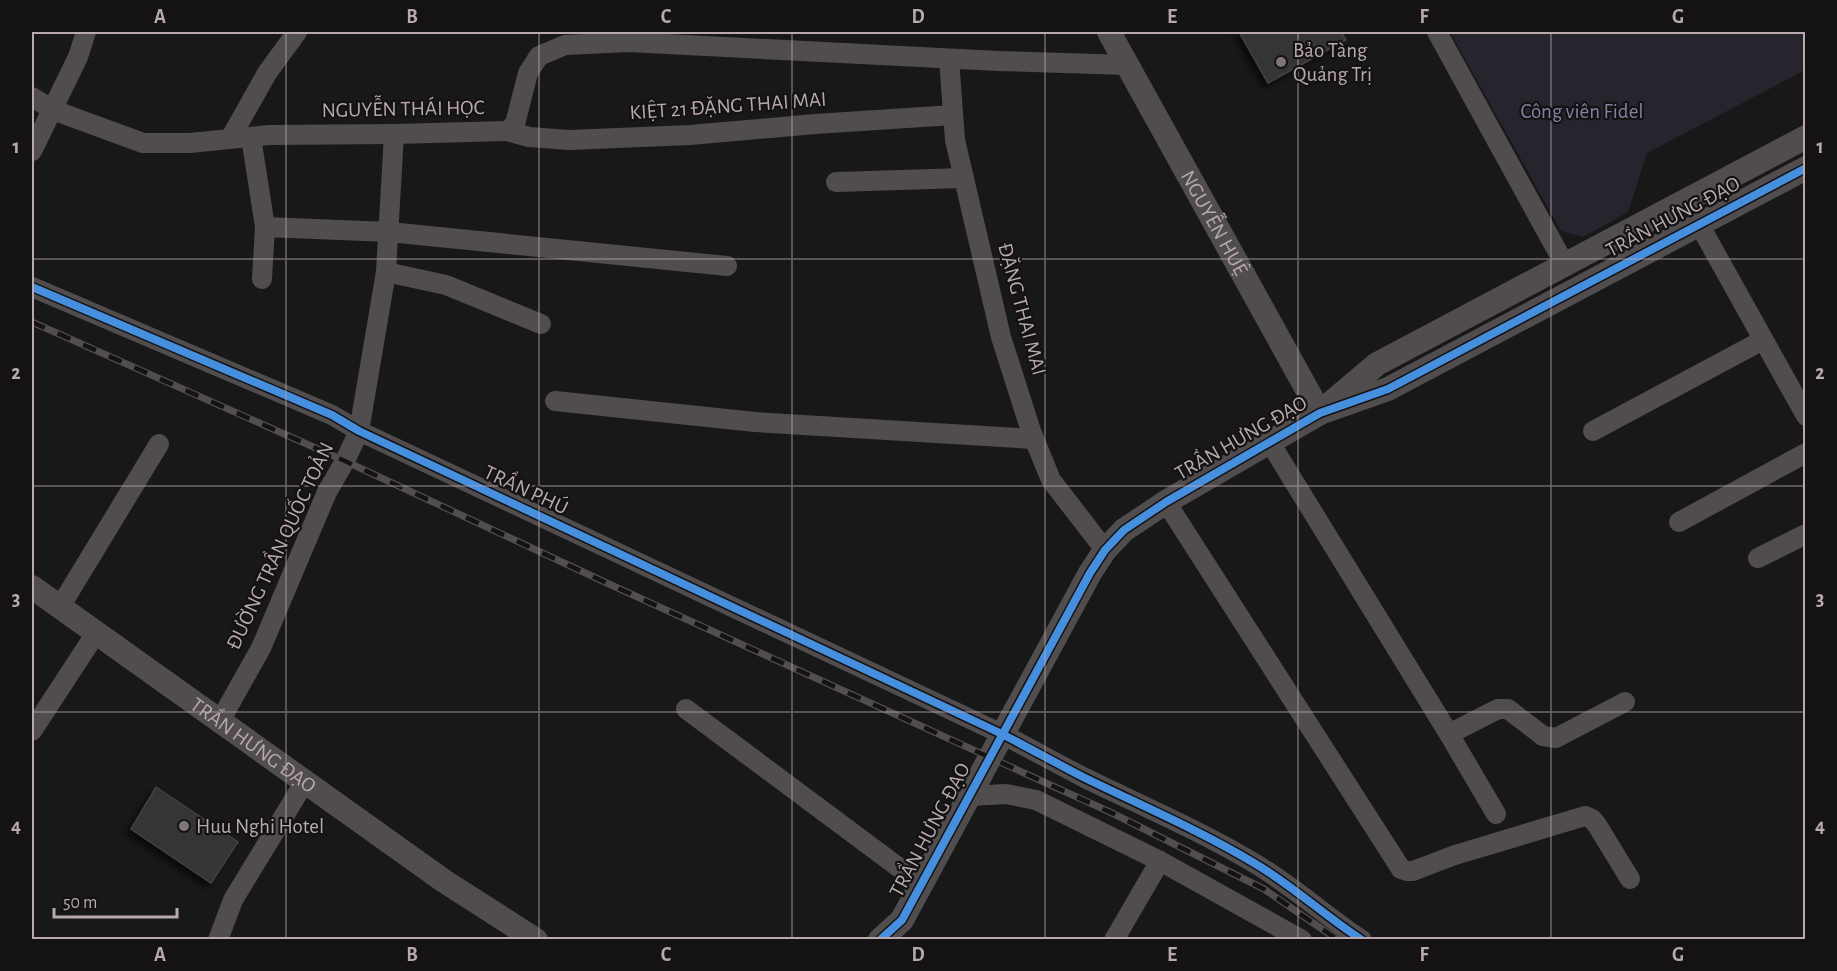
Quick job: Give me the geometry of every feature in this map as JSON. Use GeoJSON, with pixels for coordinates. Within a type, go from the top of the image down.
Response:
{"type":"FeatureCollection","features":[{"type":"Feature","properties":{"kind":"street"},"geometry":{"type":"LineString","coordinates":[[32,151],[78,57],[86,32]]}},
{"type":"Feature","properties":{"kind":"street"},"geometry":{"type":"LineString","coordinates":[[230,139],[267,73],[297,32]]}},
{"type":"Feature","properties":{"kind":"street","name":"NGUYỄN HUỆ"},"geometry":{"type":"LineString","coordinates":[[1109,32],[1320,413]]}},
{"type":"Feature","properties":{"kind":"street"},"geometry":{"type":"LineString","coordinates":[[1437,32],[1565,265]]}},
{"type":"Feature","properties":{"kind":"street","name":"NGUYỄN THÁI HỌC"},"geometry":{"type":"LineString","coordinates":[[32,97],[53,110],[143,143],[190,143],[269,135],[507,131],[515,124],[528,73],[533,64],[560,38],[949,59],[1127,65]]}},
{"type":"Feature","properties":{"kind":"street","name":"ĐẶNG THAI MAI"},"geometry":{"type":"LineString","coordinates":[[949,59],[955,140],[1002,337],[1034,439],[1051,480],[1105,550]]}},
{"type":"Feature","properties":{"kind":"street","name":"KIỆT 21 ĐẶNG THAI MAI"},"geometry":{"type":"LineString","coordinates":[[507,131],[529,137],[569,140],[690,135],[815,124],[953,116]]}},
{"type":"Feature","properties":{"kind":"street","name":"ĐƯỜNG TRẦN QUỐC TOẢN"},"geometry":{"type":"LineString","coordinates":[[219,721],[261,648],[327,492],[359,431],[386,272],[394,134]]}},
{"type":"Feature","properties":{"kind":"street"},"geometry":{"type":"LineString","coordinates":[[251,137],[265,227],[262,279]]}},
{"type":"Feature","properties":{"kind":"street","name":"TRẦN HƯNG ĐẠO"},"geometry":{"type":"LineString","coordinates":[[1320,413],[1377,364],[1804,141]]}},
{"type":"Feature","properties":{"kind":"street","name":"TRẦN HƯNG ĐẠO"},"geometry":{"type":"LineString","coordinates":[[880,939],[902,920],[1090,573],[1105,550],[1124,530],[1166,502],[1320,413],[1388,389],[1806,168]]}},
{"type":"Feature","properties":{"kind":"street"},"geometry":{"type":"LineString","coordinates":[[836,182],[964,178]]}},
{"type":"Feature","properties":{"kind":"street"},"geometry":{"type":"LineString","coordinates":[[1699,224],[1806,416]]}},
{"type":"Feature","properties":{"kind":"street"},"geometry":{"type":"LineString","coordinates":[[265,227],[389,232],[727,267]]}},
{"type":"Feature","properties":{"kind":"street"},"geometry":{"type":"LineString","coordinates":[[386,272],[447,285],[541,324]]}},
{"type":"Feature","properties":{"kind":"street","name":"TRẦN PHÚ"},"geometry":{"type":"LineString","coordinates":[[32,286],[332,415],[359,431],[1002,734],[1252,861],[1282,880],[1303,898],[1362,939]]}},
{"type":"Feature","properties":{"kind":"street"},"geometry":{"type":"LineString","coordinates":[[1593,431],[1763,340]]}},
{"type":"Feature","properties":{"kind":"street"},"geometry":{"type":"LineString","coordinates":[[555,401],[755,422],[1034,439]]}},
{"type":"Feature","properties":{"kind":"street"},"geometry":{"type":"LineString","coordinates":[[1269,441],[1496,814]]}},
{"type":"Feature","properties":{"kind":"street"},"geometry":{"type":"LineString","coordinates":[[60,607],[159,444]]}},
{"type":"Feature","properties":{"kind":"street"},"geometry":{"type":"LineString","coordinates":[[1679,522],[1806,453]]}},
{"type":"Feature","properties":{"kind":"street"},"geometry":{"type":"LineString","coordinates":[[1166,502],[1401,869],[1413,871],[1455,855],[1585,816],[1598,825],[1630,879]]}},
{"type":"Feature","properties":{"kind":"street"},"geometry":{"type":"LineString","coordinates":[[1758,558],[1806,534]]}},
{"type":"Feature","properties":{"kind":"street","name":"TRẦN HƯNG ĐẠO"},"geometry":{"type":"LineString","coordinates":[[32,587],[444,881],[536,939]]}},
{"type":"Feature","properties":{"kind":"street"},"geometry":{"type":"LineString","coordinates":[[32,731],[96,633]]}},
{"type":"Feature","properties":{"kind":"street"},"geometry":{"type":"LineString","coordinates":[[1449,734],[1498,709],[1508,709],[1543,736],[1556,738],[1625,702]]}},
{"type":"Feature","properties":{"kind":"street"},"geometry":{"type":"LineString","coordinates":[[686,709],[921,884]]}},
{"type":"Feature","properties":{"kind":"street"},"geometry":{"type":"LineString","coordinates":[[218,939],[233,900],[304,783]]}},
{"type":"Feature","properties":{"kind":"street"},"geometry":{"type":"LineString","coordinates":[[969,796],[1005,794],[1036,800],[1160,861],[1302,939]]}},
{"type":"Feature","properties":{"kind":"street"},"geometry":{"type":"LineString","coordinates":[[1114,939],[1160,861]]}},
{"type":"Feature","properties":{"kind":"green space","name":"Công viên Fidel"},"geometry":{"type":"Polygon","coordinates":[[[1450,32],[1805,32],[1805,70],[1647,153],[1628,212],[1583,237],[1561,231],[1450,32]]]}},
{"type":"Feature","properties":{"kind":"building","name":"Bảo Tàng Quảng Trị"},"geometry":{"type":"Polygon","coordinates":[[[1239,32],[1341,32],[1346,40],[1268,83],[1239,32]]]}},
{"type":"Feature","properties":{"kind":"building"},"geometry":{"type":"Polygon","coordinates":[[[156,787],[238,842],[211,883],[131,829],[156,787]]]}},
{"type":"Feature","properties":{"kind":"railway"},"geometry":{"type":"LineString","coordinates":[[32,322],[345,461],[1112,813],[1264,889],[1338,940]]}},
{"type":"Feature","properties":{"kind":"cycle path"},"geometry":{"type":"LineString","coordinates":[[880,940],[902,920],[1090,573],[1105,550],[1124,530],[1166,502],[1320,413],[1388,389],[1806,168]]}},
{"type":"Feature","properties":{"kind":"cycle path"},"geometry":{"type":"LineString","coordinates":[[32,287],[332,415],[359,431],[1002,734],[1233,851],[1282,881],[1362,940]]}},
{"type":"Feature","properties":{"kind":"place","name":"Bảo Tàng Quảng Trị"},"geometry":{"type":"Point","coordinates":[1281,62]}},
{"type":"Feature","properties":{"kind":"place","name":"Huu Nghi Hotel"},"geometry":{"type":"Point","coordinates":[184,826]}}]}
